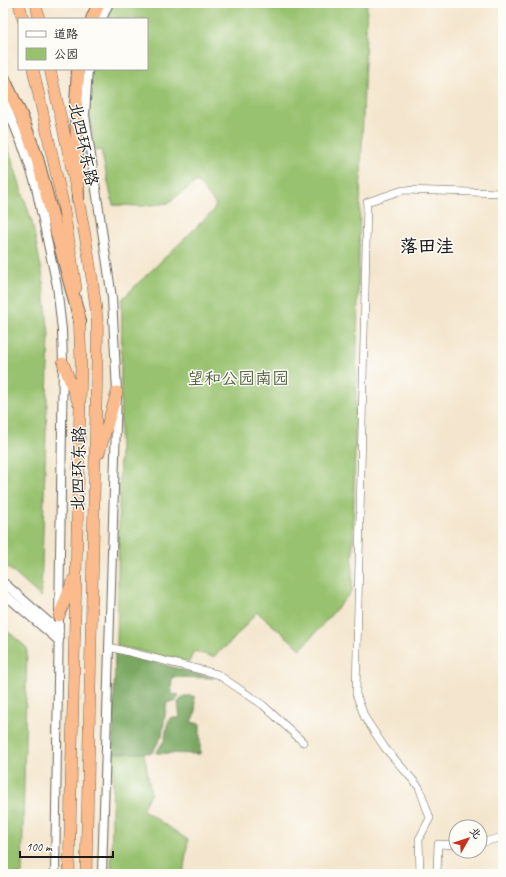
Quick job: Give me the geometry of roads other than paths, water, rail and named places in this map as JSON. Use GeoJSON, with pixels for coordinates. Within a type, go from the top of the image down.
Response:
{"type":"FeatureCollection","features":[{"type":"Feature","properties":{"kind":"highway"},"geometry":{"type":"LineString","coordinates":[[19,3],[22,18]]}},
{"type":"Feature","properties":{"kind":"highway"},"geometry":{"type":"LineString","coordinates":[[36,3],[39,18]]}},
{"type":"Feature","properties":{"kind":"highway"},"geometry":{"type":"LineString","coordinates":[[92,18],[99,3]]}},
{"type":"Feature","properties":{"kind":"highway","name":"北四环东路"},"geometry":{"type":"LineString","coordinates":[[33,70],[63,204],[80,321],[81,363],[69,874]]}},
{"type":"Feature","properties":{"kind":"highway","name":"北四环东路"},"geometry":{"type":"LineString","coordinates":[[50,70],[78,199],[97,320],[86,874]]}},
{"type":"Feature","properties":{"kind":"highway"},"geometry":{"type":"LineString","coordinates":[[78,70],[76,105],[78,199]]}},
{"type":"Feature","properties":{"kind":"highway"},"geometry":{"type":"LineString","coordinates":[[3,77],[21,115],[37,158],[80,321]]}},
{"type":"Feature","properties":{"kind":"highway"},"geometry":{"type":"LineString","coordinates":[[63,364],[80,406]]}},
{"type":"Feature","properties":{"kind":"highway"},"geometry":{"type":"LineString","coordinates":[[95,467],[117,392]]}},
{"type":"Feature","properties":{"kind":"highway"},"geometry":{"type":"LineString","coordinates":[[59,616],[76,572]]}},
{"type":"Feature","properties":{"kind":"street"},"geometry":{"type":"LineString","coordinates":[[102,18],[109,3]]}},
{"type":"Feature","properties":{"kind":"street","name":"北四环东路"},"geometry":{"type":"LineString","coordinates":[[88,70],[85,116],[112,298],[117,392],[102,874]]}},
{"type":"Feature","properties":{"kind":"street","name":"北四环东路"},"geometry":{"type":"LineString","coordinates":[[3,98],[25,152],[35,183],[57,286],[62,330],[63,364],[55,874]]}},
{"type":"Feature","properties":{"kind":"street"},"geometry":{"type":"LineString","coordinates":[[420,874],[419,839],[430,818],[419,787],[385,748],[365,718],[356,694],[368,202],[403,190],[503,193]]}},
{"type":"Feature","properties":{"kind":"street"},"geometry":{"type":"LineString","coordinates":[[3,582],[59,631]]}},
{"type":"Feature","properties":{"kind":"street"},"geometry":{"type":"LineString","coordinates":[[3,593],[58,641]]}},
{"type":"Feature","properties":{"kind":"street"},"geometry":{"type":"LineString","coordinates":[[109,647],[217,674],[263,705],[303,742]]}},
{"type":"Feature","properties":{"kind":"street"},"geometry":{"type":"LineString","coordinates":[[488,841],[503,837]]}},
{"type":"Feature","properties":{"kind":"street"},"geometry":{"type":"LineString","coordinates":[[437,874],[438,844],[448,845]]}},
{"type":"Feature","properties":{"kind":"district","name":"落田洼"},"geometry":{"type":"Point","coordinates":[427,246]}},
{"type":"Feature","properties":{"kind":"park label","name":"望和公园南园"},"geometry":{"type":"Point","coordinates":[238,378]}}]}
